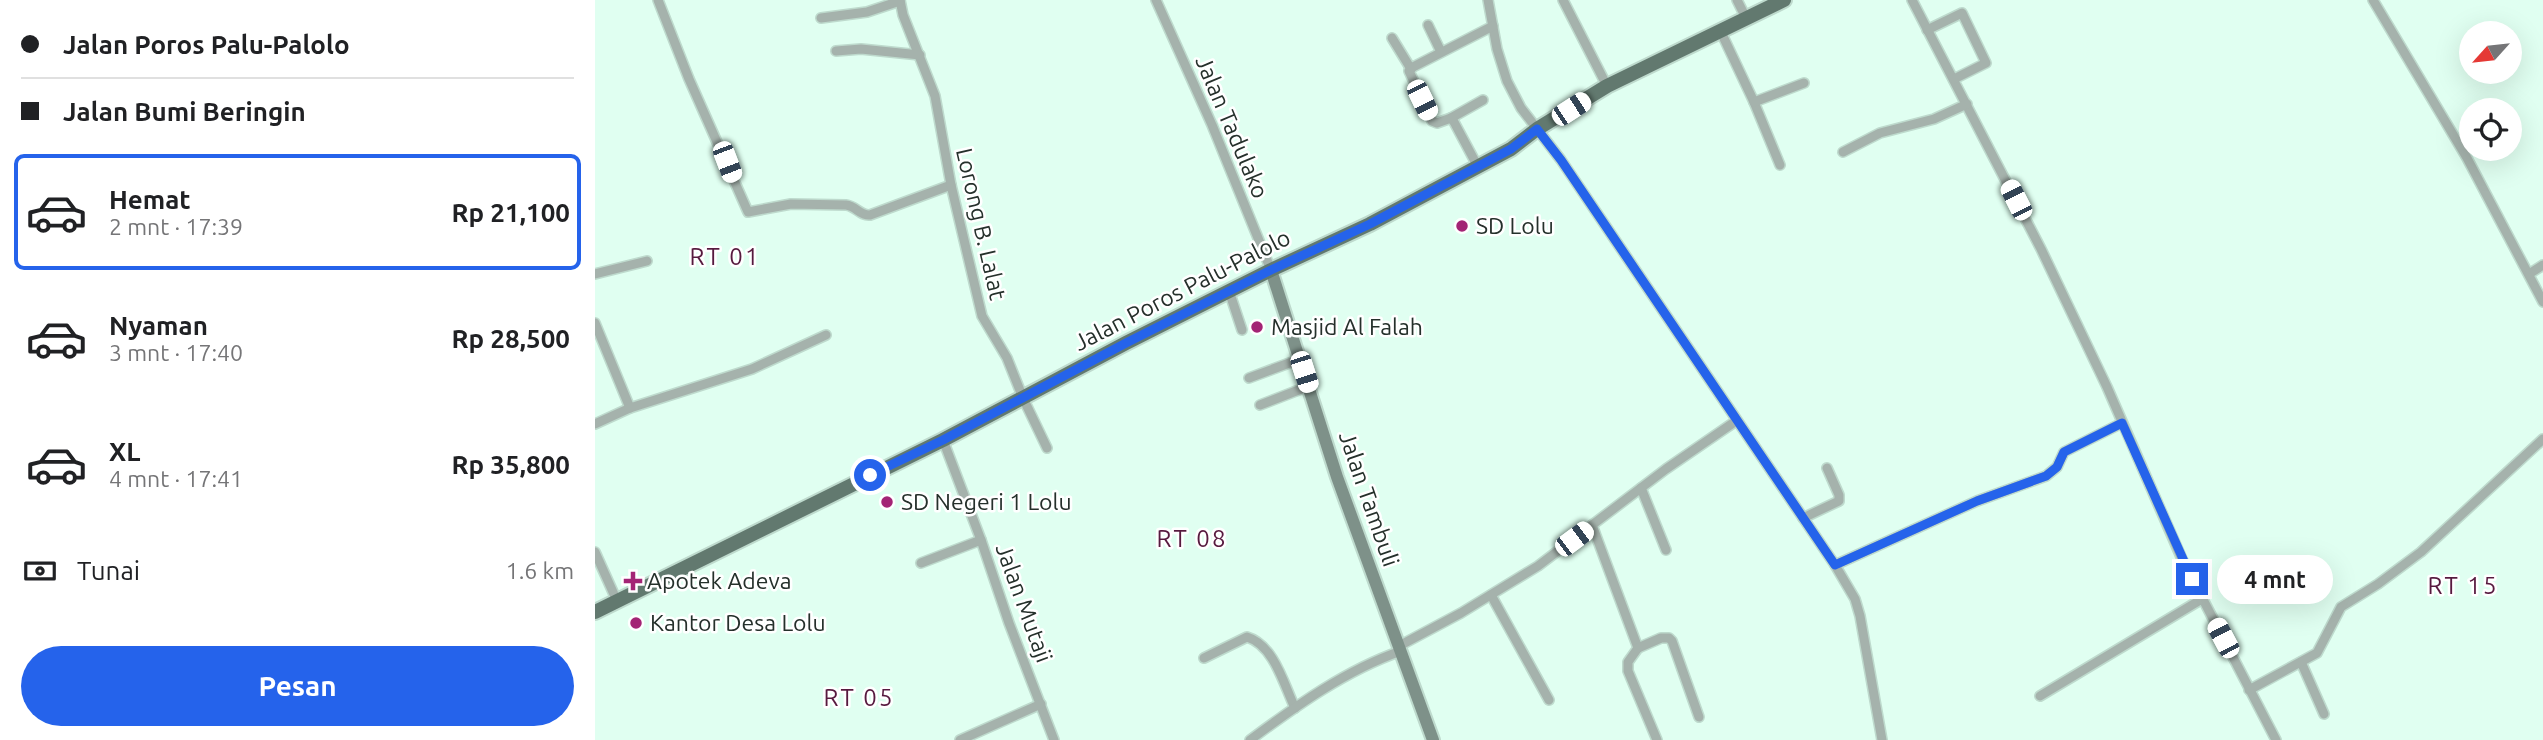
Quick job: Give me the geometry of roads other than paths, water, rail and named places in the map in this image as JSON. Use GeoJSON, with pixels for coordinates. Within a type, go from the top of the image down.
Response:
{"type":"FeatureCollection","features":[{"type":"Feature","properties":{"kind":"main road","name":"Jalan Poros Palu-Palolo"},"geometry":{"type":"LineString","coordinates":[[595,612],[943,440],[1229,291],[1370,224],[1511,149],[1537,129],[1607,86],[1784,0]]}},
{"type":"Feature","properties":{"kind":"street"},"geometry":{"type":"LineString","coordinates":[[658,0],[684,69],[748,212],[791,204],[846,205],[863,215],[870,215],[951,185]]}},
{"type":"Feature","properties":{"kind":"street"},"geometry":{"type":"LineString","coordinates":[[821,18],[867,12],[900,0]]}},
{"type":"Feature","properties":{"kind":"street","name":"Lorong B. Lalat"},"geometry":{"type":"LineString","coordinates":[[900,0],[903,15],[935,96],[951,185],[982,316],[1007,358],[1047,448]]}},
{"type":"Feature","properties":{"kind":"street","name":"Jalan Tadulako"},"geometry":{"type":"LineString","coordinates":[[1156,0],[1212,125],[1271,270]]}},
{"type":"Feature","properties":{"kind":"street"},"geometry":{"type":"LineString","coordinates":[[1488,0],[1503,72],[1517,102],[1561,160],[1852,593],[1860,616],[1882,740]]}},
{"type":"Feature","properties":{"kind":"street"},"geometry":{"type":"LineString","coordinates":[[1563,0],[1607,86]]}},
{"type":"Feature","properties":{"kind":"street"},"geometry":{"type":"LineString","coordinates":[[1737,0],[1746,18]]}},
{"type":"Feature","properties":{"kind":"street"},"geometry":{"type":"LineString","coordinates":[[1912,0],[2062,292],[2202,599],[2276,740]]}},
{"type":"Feature","properties":{"kind":"street"},"geometry":{"type":"LineString","coordinates":[[2373,0],[2467,158],[2543,302]]}},
{"type":"Feature","properties":{"kind":"street"},"geometry":{"type":"LineString","coordinates":[[1927,30],[1962,13],[1986,63],[1954,79]]}},
{"type":"Feature","properties":{"kind":"street"},"geometry":{"type":"LineString","coordinates":[[1428,25],[1441,52]]}},
{"type":"Feature","properties":{"kind":"street"},"geometry":{"type":"LineString","coordinates":[[1411,69],[1493,26]]}},
{"type":"Feature","properties":{"kind":"street"},"geometry":{"type":"LineString","coordinates":[[1720,30],[1780,165]]}},
{"type":"Feature","properties":{"kind":"street"},"geometry":{"type":"LineString","coordinates":[[1392,38],[1411,69],[1411,76],[1433,122],[1451,118],[1483,100]]}},
{"type":"Feature","properties":{"kind":"street"},"geometry":{"type":"LineString","coordinates":[[836,51],[862,49],[920,55]]}},
{"type":"Feature","properties":{"kind":"street"},"geometry":{"type":"LineString","coordinates":[[1754,102],[1804,83]]}},
{"type":"Feature","properties":{"kind":"street"},"geometry":{"type":"LineString","coordinates":[[1843,152],[1880,133],[1934,119],[1967,104]]}},
{"type":"Feature","properties":{"kind":"street"},"geometry":{"type":"LineString","coordinates":[[1451,118],[1478,167]]}},
{"type":"Feature","properties":{"kind":"street"},"geometry":{"type":"LineString","coordinates":[[595,274],[647,261]]}},
{"type":"Feature","properties":{"kind":"street"},"geometry":{"type":"LineString","coordinates":[[2529,274],[2543,265]]}},
{"type":"Feature","properties":{"kind":"street","name":"Jalan Tambuli"},"geometry":{"type":"LineString","coordinates":[[1271,270],[1337,477],[1433,740]]}},
{"type":"Feature","properties":{"kind":"street"},"geometry":{"type":"LineString","coordinates":[[1229,291],[1242,330]]}},
{"type":"Feature","properties":{"kind":"street"},"geometry":{"type":"LineString","coordinates":[[595,323],[630,408]]}},
{"type":"Feature","properties":{"kind":"street"},"geometry":{"type":"LineString","coordinates":[[595,424],[630,408],[753,369],[826,335]]}},
{"type":"Feature","properties":{"kind":"street"},"geometry":{"type":"LineString","coordinates":[[1249,378],[1300,359]]}},
{"type":"Feature","properties":{"kind":"street"},"geometry":{"type":"LineString","coordinates":[[1260,405],[1309,386]]}},
{"type":"Feature","properties":{"kind":"street"},"geometry":{"type":"LineString","coordinates":[[1250,740],[1295,708],[1354,672],[1400,649],[1538,566],[1736,421]]}},
{"type":"Feature","properties":{"kind":"street"},"geometry":{"type":"LineString","coordinates":[[1835,565],[1977,501],[2046,476],[2057,467],[2064,452],[2122,423]]}},
{"type":"Feature","properties":{"kind":"street"},"geometry":{"type":"LineString","coordinates":[[2249,690],[2318,653],[2341,607],[2421,552],[2543,439]]}},
{"type":"Feature","properties":{"kind":"street","name":"Jalan Mutaji"},"geometry":{"type":"LineString","coordinates":[[943,440],[1054,740]]}},
{"type":"Feature","properties":{"kind":"street"},"geometry":{"type":"LineString","coordinates":[[1803,518],[1839,501],[1827,468]]}},
{"type":"Feature","properties":{"kind":"street"},"geometry":{"type":"LineString","coordinates":[[1641,488],[1666,550]]}},
{"type":"Feature","properties":{"kind":"street"},"geometry":{"type":"LineString","coordinates":[[1592,525],[1638,648]]}},
{"type":"Feature","properties":{"kind":"street"},"geometry":{"type":"LineString","coordinates":[[921,564],[981,540]]}},
{"type":"Feature","properties":{"kind":"street"},"geometry":{"type":"LineString","coordinates":[[595,552],[617,601]]}},
{"type":"Feature","properties":{"kind":"street"},"geometry":{"type":"LineString","coordinates":[[1490,595],[1549,700]]}},
{"type":"Feature","properties":{"kind":"street"},"geometry":{"type":"LineString","coordinates":[[2041,696],[2202,599]]}},
{"type":"Feature","properties":{"kind":"street"},"geometry":{"type":"LineString","coordinates":[[1204,658],[1247,637],[1256,640],[1264,646],[1272,659],[1295,708]]}},
{"type":"Feature","properties":{"kind":"street"},"geometry":{"type":"LineString","coordinates":[[1657,740],[1628,671],[1628,662],[1638,648],[1661,638],[1666,637],[1672,641],[1699,716]]}},
{"type":"Feature","properties":{"kind":"street"},"geometry":{"type":"LineString","coordinates":[[2301,663],[2324,714]]}},
{"type":"Feature","properties":{"kind":"street"},"geometry":{"type":"LineString","coordinates":[[960,740],[1041,704]]}},
{"type":"Feature","properties":{"kind":"place","name":"SD Lolu"},"geometry":{"type":"Point","coordinates":[1462,226]}},
{"type":"Feature","properties":{"kind":"place","name":"Masjid Al Falah"},"geometry":{"type":"Point","coordinates":[1257,327]}},
{"type":"Feature","properties":{"kind":"place","name":"SD Negeri 1 Lolu"},"geometry":{"type":"Point","coordinates":[887,502]}},
{"type":"Feature","properties":{"kind":"place","name":"Apotek Adeva"},"geometry":{"type":"Point","coordinates":[633,581]}},
{"type":"Feature","properties":{"kind":"place","name":"Kantor Desa Lolu"},"geometry":{"type":"Point","coordinates":[636,623]}},
{"type":"Feature","properties":{"kind":"district","name":"RT 01"},"geometry":{"type":"Point","coordinates":[725,257]}},
{"type":"Feature","properties":{"kind":"district","name":"RT 08"},"geometry":{"type":"Point","coordinates":[1192,539]}},
{"type":"Feature","properties":{"kind":"district","name":"RT 15"},"geometry":{"type":"Point","coordinates":[2463,586]}},
{"type":"Feature","properties":{"kind":"district","name":"RT 05"},"geometry":{"type":"Point","coordinates":[859,698]}}]}
